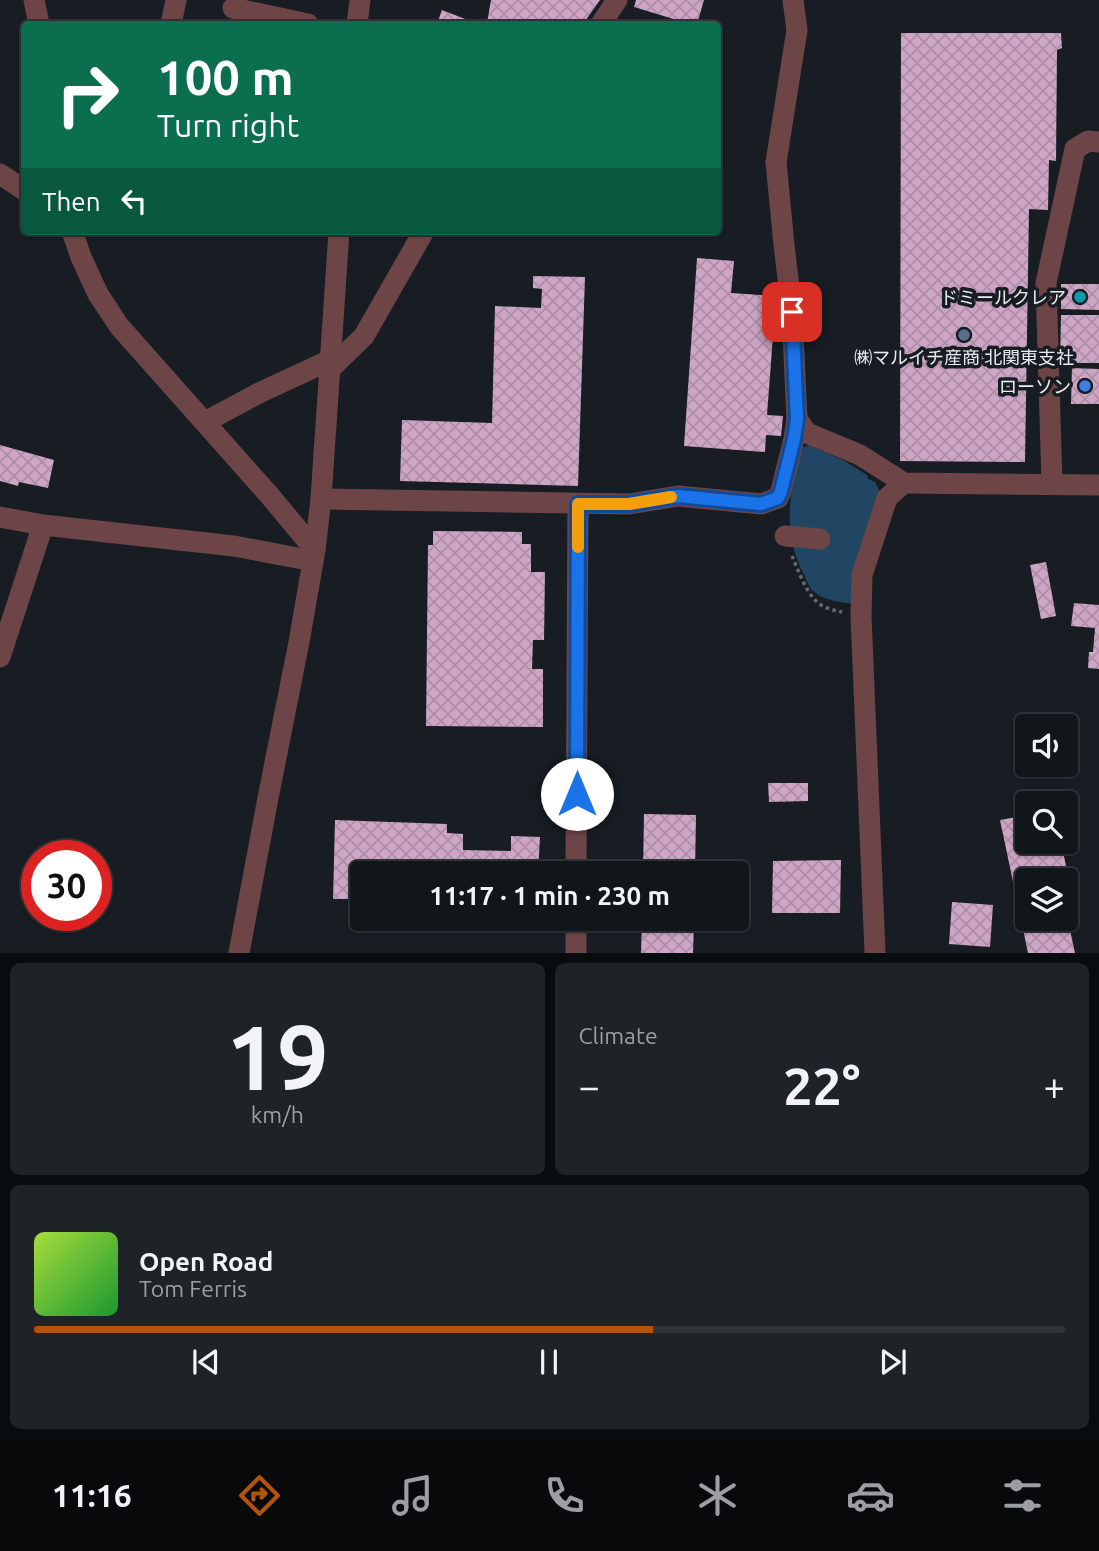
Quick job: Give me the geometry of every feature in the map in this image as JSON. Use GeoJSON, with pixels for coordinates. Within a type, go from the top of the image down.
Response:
{"type":"FeatureCollection","features":[{"type":"Feature","properties":{"kind":"street"},"geometry":{"type":"LineString","coordinates":[[34,0],[38,21]]}},
{"type":"Feature","properties":{"kind":"street"},"geometry":{"type":"LineString","coordinates":[[172,21],[176,0]]}},
{"type":"Feature","properties":{"kind":"street"},"geometry":{"type":"LineString","coordinates":[[357,21],[360,0]]}},
{"type":"Feature","properties":{"kind":"street"},"geometry":{"type":"LineString","coordinates":[[603,21],[617,0]]}},
{"type":"Feature","properties":{"kind":"street"},"geometry":{"type":"LineString","coordinates":[[321,499],[629,504],[678,496],[761,504],[778,498],[797,419],[792,312],[776,162],[797,30],[793,0]]}},
{"type":"Feature","properties":{"kind":"street"},"geometry":{"type":"LineString","coordinates":[[233,8],[294,21]]}},
{"type":"Feature","properties":{"kind":"street"},"geometry":{"type":"LineString","coordinates":[[1052,484],[1046,283],[1075,149],[1088,141],[1099,142]]}},
{"type":"Feature","properties":{"kind":"street"},"geometry":{"type":"LineString","coordinates":[[0,174],[21,188]]}},
{"type":"Feature","properties":{"kind":"street"},"geometry":{"type":"LineString","coordinates":[[73,235],[98,294],[119,326],[270,496],[314,556]]}},
{"type":"Feature","properties":{"kind":"street"},"geometry":{"type":"LineString","coordinates":[[239,953],[314,556],[321,499],[340,235]]}},
{"type":"Feature","properties":{"kind":"street"},"geometry":{"type":"LineString","coordinates":[[205,422],[259,393],[330,365],[364,336],[422,235]]}},
{"type":"Feature","properties":{"kind":"street"},"geometry":{"type":"LineString","coordinates":[[797,419],[807,433],[860,455],[904,483],[1099,485]]}},
{"type":"Feature","properties":{"kind":"street"},"geometry":{"type":"LineString","coordinates":[[874,953],[861,615],[862,575],[887,498],[904,483]]}},
{"type":"Feature","properties":{"kind":"street"},"geometry":{"type":"LineString","coordinates":[[576,861],[578,504]]}},
{"type":"Feature","properties":{"kind":"street"},"geometry":{"type":"LineString","coordinates":[[0,517],[43,525],[314,556]]}},
{"type":"Feature","properties":{"kind":"street"},"geometry":{"type":"LineString","coordinates":[[0,657],[43,525]]}},
{"type":"Feature","properties":{"kind":"street"},"geometry":{"type":"LineString","coordinates":[[785,536],[820,539]]}},
{"type":"Feature","properties":{"kind":"street"},"geometry":{"type":"LineString","coordinates":[[576,931],[576,953]]}},
{"type":"Feature","properties":{"kind":"path"},"geometry":{"type":"LineString","coordinates":[[785,536],[797,569],[817,602],[829,609],[861,615]]}},
{"type":"Feature","properties":{"kind":"water"},"geometry":{"type":"Polygon","coordinates":[[[809,445],[843,460],[867,475],[868,479],[875,482],[881,494],[853,604],[831,600],[812,590],[796,555],[790,525],[791,495],[801,448],[809,445]]]}},
{"type":"Feature","properties":{"kind":"building"},"geometry":{"type":"Polygon","coordinates":[[[491,0],[600,0],[585,21],[487,21],[491,0]]]}},
{"type":"Feature","properties":{"kind":"building"},"geometry":{"type":"Polygon","coordinates":[[[636,0],[704,0],[698,21],[680,21],[634,7],[636,0]]]}},
{"type":"Feature","properties":{"kind":"building"},"geometry":{"type":"Polygon","coordinates":[[[442,10],[470,21],[438,21],[442,10]]]}},
{"type":"Feature","properties":{"kind":"building","name":"㈱マルイチ産商 北関東支社"},"geometry":{"type":"Polygon","coordinates":[[[901,33],[1061,33],[1062,48],[1057,50],[1056,161],[1049,160],[1048,210],[1029,209],[1025,462],[900,461],[901,33]]]}},
{"type":"Feature","properties":{"kind":"building"},"geometry":{"type":"Polygon","coordinates":[[[697,258],[734,261],[731,293],[776,296],[767,415],[783,416],[781,436],[766,435],[765,452],[684,446],[697,258]]]}},
{"type":"Feature","properties":{"kind":"building"},"geometry":{"type":"Polygon","coordinates":[[[533,276],[585,277],[578,486],[400,481],[402,420],[492,423],[495,306],[541,308],[542,289],[533,288],[533,276]]]}},
{"type":"Feature","properties":{"kind":"building","name":"ドミールクレア"},"geometry":{"type":"Polygon","coordinates":[[[1061,284],[1099,284],[1099,310],[1061,309],[1061,284]]]}},
{"type":"Feature","properties":{"kind":"building"},"geometry":{"type":"Polygon","coordinates":[[[1061,315],[1099,315],[1099,363],[1060,363],[1061,315]]]}},
{"type":"Feature","properties":{"kind":"building","name":"ローソン"},"geometry":{"type":"Polygon","coordinates":[[[1072,368],[1099,369],[1099,404],[1071,404],[1072,368]]]}},
{"type":"Feature","properties":{"kind":"building"},"geometry":{"type":"Polygon","coordinates":[[[0,445],[54,460],[48,488],[19,482],[18,486],[0,481],[0,445]]]}},
{"type":"Feature","properties":{"kind":"building"},"geometry":{"type":"Polygon","coordinates":[[[433,531],[522,532],[522,544],[531,544],[531,572],[545,572],[544,640],[533,640],[532,669],[543,669],[543,727],[426,726],[428,545],[433,545],[433,531]]]}},
{"type":"Feature","properties":{"kind":"building"},"geometry":{"type":"Polygon","coordinates":[[[1046,562],[1056,616],[1041,619],[1030,565],[1046,562]]]}},
{"type":"Feature","properties":{"kind":"building"},"geometry":{"type":"Polygon","coordinates":[[[1074,603],[1099,605],[1099,669],[1088,668],[1089,652],[1093,652],[1095,628],[1071,626],[1074,603]]]}},
{"type":"Feature","properties":{"kind":"building"},"geometry":{"type":"Polygon","coordinates":[[[768,783],[808,783],[808,801],[769,802],[768,783]]]}},
{"type":"Feature","properties":{"kind":"building"},"geometry":{"type":"Polygon","coordinates":[[[644,814],[696,815],[695,861],[643,861],[644,814]]]}},
{"type":"Feature","properties":{"kind":"building"},"geometry":{"type":"Polygon","coordinates":[[[1015,817],[1015,854],[1064,854],[1066,868],[1015,868],[1015,891],[1000,820],[1015,817]]]}},
{"type":"Feature","properties":{"kind":"building"},"geometry":{"type":"Polygon","coordinates":[[[335,820],[447,824],[447,833],[463,834],[463,850],[511,851],[511,836],[540,837],[539,861],[350,861],[350,899],[333,899],[335,820]]]}},
{"type":"Feature","properties":{"kind":"building"},"geometry":{"type":"Polygon","coordinates":[[[841,860],[840,913],[772,913],[773,861],[841,860]]]}},
{"type":"Feature","properties":{"kind":"building"},"geometry":{"type":"Polygon","coordinates":[[[952,902],[993,905],[990,947],[949,944],[952,902]]]}},
{"type":"Feature","properties":{"kind":"building"},"geometry":{"type":"Polygon","coordinates":[[[642,931],[694,931],[693,953],[641,953],[642,931]]]}},
{"type":"Feature","properties":{"kind":"building"},"geometry":{"type":"Polygon","coordinates":[[[1023,931],[1070,931],[1075,953],[1028,953],[1023,931]]]}},
{"type":"Feature","properties":{"kind":"slow traffic"},"geometry":{"type":"LineString","coordinates":[[578,547],[578,504],[629,504],[671,497]]}},
{"type":"Feature","properties":{"kind":"place","name":"ドミールクレア"},"geometry":{"type":"Point","coordinates":[1080,297]}},
{"type":"Feature","properties":{"kind":"place","name":"㈱マルイチ産商 北関東支社"},"geometry":{"type":"Point","coordinates":[964,335]}},
{"type":"Feature","properties":{"kind":"place","name":"ローソン"},"geometry":{"type":"Point","coordinates":[1085,386]}},
{"type":"Feature","properties":{"kind":"route"},"geometry":{"type":"LineString","coordinates":[[577,794],[578,504],[629,504],[678,496],[761,504],[778,498],[797,419],[792,312]]}}]}
